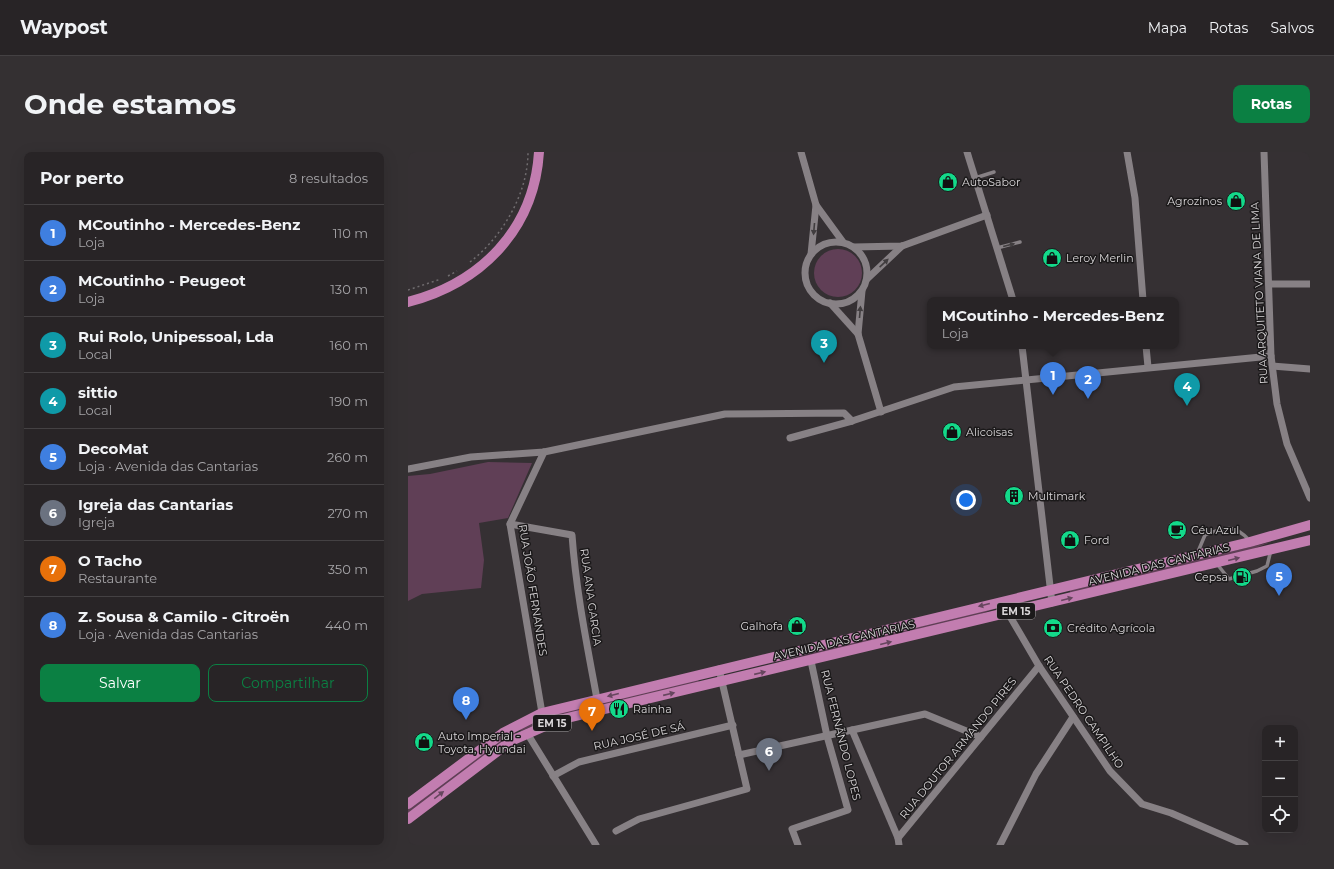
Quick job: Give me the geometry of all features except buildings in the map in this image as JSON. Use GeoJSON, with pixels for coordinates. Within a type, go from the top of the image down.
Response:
{"type":"FeatureCollection","features":[{"type":"Feature","properties":{"kind":"main road"},"geometry":{"type":"LineString","coordinates":[[408,297],[426,292],[462,275],[488,254],[498,243],[510,226],[524,199],[531,174],[534,152]]}},
{"type":"Feature","properties":{"kind":"main road"},"geometry":{"type":"LineString","coordinates":[[408,302],[440,292],[462,281],[482,267],[502,247],[520,219],[530,199],[536,179],[539,152]]}},
{"type":"Feature","properties":{"kind":"main road","name":"AVENIDA DAS CANTARIAS"},"geometry":{"type":"LineString","coordinates":[[408,804],[503,733],[542,713],[1050,589],[1197,555],[1310,525]]}},
{"type":"Feature","properties":{"kind":"main road","name":"AVENIDA DAS CANTARIAS"},"geometry":{"type":"LineString","coordinates":[[408,819],[511,741],[559,720],[811,661],[1310,540]]}},
{"type":"Feature","properties":{"kind":"main road"},"geometry":{"type":"LineString","coordinates":[[986,618],[1003,609],[1043,598],[1050,589]]}},
{"type":"Feature","properties":{"kind":"street"},"geometry":{"type":"LineString","coordinates":[[801,152],[816,205],[843,242]]}},
{"type":"Feature","properties":{"kind":"street"},"geometry":{"type":"LineString","coordinates":[[967,152],[1012,297]]}},
{"type":"Feature","properties":{"kind":"street"},"geometry":{"type":"LineString","coordinates":[[1127,152],[1135,198],[1143,297]]}},
{"type":"Feature","properties":{"kind":"street","name":"RUA ARQUITETO VIANA DE LIMA"},"geometry":{"type":"LineString","coordinates":[[1264,152],[1271,356],[1276,404],[1287,444],[1310,498]]}},
{"type":"Feature","properties":{"kind":"street"},"geometry":{"type":"LineString","coordinates":[[816,205],[812,254],[806,268],[807,284],[812,293],[820,300],[830,303],[848,302],[862,290]]}},
{"type":"Feature","properties":{"kind":"street"},"geometry":{"type":"LineString","coordinates":[[854,247],[902,246],[987,215]]}},
{"type":"Feature","properties":{"kind":"street"},"geometry":{"type":"LineString","coordinates":[[812,254],[827,243],[843,242],[854,247],[861,253],[865,261],[867,279]]}},
{"type":"Feature","properties":{"kind":"street"},"geometry":{"type":"LineString","coordinates":[[881,412],[858,334],[862,290],[867,279],[902,246]]}},
{"type":"Feature","properties":{"kind":"street"},"geometry":{"type":"LineString","coordinates":[[1269,284],[1310,284]]}},
{"type":"Feature","properties":{"kind":"street"},"geometry":{"type":"LineString","coordinates":[[830,303],[858,334]]}},
{"type":"Feature","properties":{"kind":"street"},"geometry":{"type":"LineString","coordinates":[[1022,349],[1052,603]]}},
{"type":"Feature","properties":{"kind":"street"},"geometry":{"type":"LineString","coordinates":[[1146,349],[1148,367]]}},
{"type":"Feature","properties":{"kind":"street"},"geometry":{"type":"LineString","coordinates":[[790,438],[881,412],[954,387],[1271,356]]}},
{"type":"Feature","properties":{"kind":"street"},"geometry":{"type":"LineString","coordinates":[[1272,366],[1310,369]]}},
{"type":"Feature","properties":{"kind":"street"},"geometry":{"type":"LineString","coordinates":[[408,469],[471,457],[544,452],[725,414],[844,414],[852,421]]}},
{"type":"Feature","properties":{"kind":"street","name":"RUA JOÃO FERNANDES"},"geometry":{"type":"LineString","coordinates":[[542,713],[510,524],[544,452]]}},
{"type":"Feature","properties":{"kind":"street","name":"RUA ANA GARCIA"},"geometry":{"type":"LineString","coordinates":[[510,524],[572,535],[581,617],[597,699]]}},
{"type":"Feature","properties":{"kind":"street","name":"RUA PEDRO CAMPILHO"},"geometry":{"type":"LineString","coordinates":[[1008,613],[1039,666],[1110,771],[1142,804],[1171,813],[1245,845]]}},
{"type":"Feature","properties":{"kind":"street","name":"RUA FERNÃNDO LOPES"},"geometry":{"type":"LineString","coordinates":[[798,845],[792,829],[848,810],[827,736],[811,661]]}},
{"type":"Feature","properties":{"kind":"street","name":"RUA DOUTOR ARMANDO PIRES"},"geometry":{"type":"LineString","coordinates":[[899,842],[1039,666]]}},
{"type":"Feature","properties":{"kind":"street"},"geometry":{"type":"LineString","coordinates":[[616,831],[639,819],[747,789],[719,669]]}},
{"type":"Feature","properties":{"kind":"street"},"geometry":{"type":"LineString","coordinates":[[739,755],[925,714],[981,737]]}},
{"type":"Feature","properties":{"kind":"street"},"geometry":{"type":"LineString","coordinates":[[1000,845],[1036,774],[1073,717]]}},
{"type":"Feature","properties":{"kind":"street","name":"RUA JOSÉ DE SÁ"},"geometry":{"type":"LineString","coordinates":[[553,776],[579,762],[733,725]]}},
{"type":"Feature","properties":{"kind":"street"},"geometry":{"type":"LineString","coordinates":[[852,730],[899,842]]}},
{"type":"Feature","properties":{"kind":"street"},"geometry":{"type":"LineString","coordinates":[[527,733],[596,845]]}},
{"type":"Feature","properties":{"kind":"lane"},"geometry":{"type":"LineString","coordinates":[[975,178],[994,172]]}},
{"type":"Feature","properties":{"kind":"lane"},"geometry":{"type":"LineString","coordinates":[[997,248],[1020,242]]}},
{"type":"Feature","properties":{"kind":"lane"},"geometry":{"type":"LineString","coordinates":[[1197,555],[1205,535],[1219,529],[1232,527],[1244,535],[1250,542]]}},
{"type":"Feature","properties":{"kind":"lane"},"geometry":{"type":"LineString","coordinates":[[1217,563],[1229,579],[1257,571],[1267,566],[1272,550]]}},
{"type":"Feature","properties":{"kind":"path"},"geometry":{"type":"LineString","coordinates":[[467,264],[488,245],[511,212],[522,186],[528,152]]}},
{"type":"Feature","properties":{"kind":"path"},"geometry":{"type":"LineString","coordinates":[[469,266],[497,240],[516,210],[522,196],[529,168],[531,152]]}},
{"type":"Feature","properties":{"kind":"path"},"geometry":{"type":"LineString","coordinates":[[408,290],[432,283],[462,268]]}},
{"type":"Feature","properties":{"kind":"path"},"geometry":{"type":"LineString","coordinates":[[449,278],[461,272]]}},
{"type":"Feature","properties":{"kind":"path"},"geometry":{"type":"LineString","coordinates":[[432,286],[444,281]]}},
{"type":"Feature","properties":{"kind":"shaded area"},"geometry":{"type":"Polygon","coordinates":[[[833,249],[843,249],[855,256],[862,268],[862,278],[855,290],[843,297],[833,297],[825,293],[818,286],[814,278],[814,268],[818,260],[825,253],[833,249]]]}},
{"type":"Feature","properties":{"kind":"shaded area"},"geometry":{"type":"Polygon","coordinates":[[[488,462],[532,463],[508,518],[479,523],[484,560],[481,588],[422,594],[408,601],[408,476],[430,474],[488,462]]]}},
{"type":"Feature","properties":{"kind":"shaded area"},"geometry":{"type":"Polygon","coordinates":[[[1271,542],[1248,551],[1070,593],[1070,590],[1271,542]]]}},
{"type":"Feature","properties":{"kind":"shaded area"},"geometry":{"type":"Polygon","coordinates":[[[996,608],[976,616],[902,634],[901,631],[996,608]]]}},
{"type":"Feature","properties":{"kind":"shaded area"},"geometry":{"type":"Polygon","coordinates":[[[896,632],[897,635],[779,663],[779,662],[896,632]]]}},
{"type":"Feature","properties":{"kind":"shaded area"},"geometry":{"type":"Polygon","coordinates":[[[698,679],[699,683],[556,717],[521,731],[519,728],[534,721],[566,711],[698,679]]]}},
{"type":"Feature","properties":{"kind":"shaded area"},"geometry":{"type":"Polygon","coordinates":[[[514,731],[516,734],[408,813],[408,809],[514,731]]]}},
{"type":"Feature","properties":{"kind":"place","name":"AutoSabor"},"geometry":{"type":"Point","coordinates":[948,182]}},
{"type":"Feature","properties":{"kind":"place","name":"Agrozinos"},"geometry":{"type":"Point","coordinates":[1236,201]}},
{"type":"Feature","properties":{"kind":"place","name":"Leroy Merlin"},"geometry":{"type":"Point","coordinates":[1052,258]}},
{"type":"Feature","properties":{"kind":"place","name":"Rui Rolo, Unipessoal, Lda"},"geometry":{"type":"Point","coordinates":[824,363]}},
{"type":"Feature","properties":{"kind":"place","name":"MCoutinho - Mercedes-Benz"},"geometry":{"type":"Point","coordinates":[1053,395]}},
{"type":"Feature","properties":{"kind":"place","name":"MCoutinho - Peugeot"},"geometry":{"type":"Point","coordinates":[1088,399]}},
{"type":"Feature","properties":{"kind":"place","name":"sittio"},"geometry":{"type":"Point","coordinates":[1187,406]}},
{"type":"Feature","properties":{"kind":"place","name":"Alicoisas"},"geometry":{"type":"Point","coordinates":[952,432]}},
{"type":"Feature","properties":{"kind":"place","name":"Multimark"},"geometry":{"type":"Point","coordinates":[1014,496]}},
{"type":"Feature","properties":{"kind":"place","name":"Céu Azul"},"geometry":{"type":"Point","coordinates":[1177,530]}},
{"type":"Feature","properties":{"kind":"place","name":"Ford"},"geometry":{"type":"Point","coordinates":[1070,540]}},
{"type":"Feature","properties":{"kind":"place","name":"Cepsa"},"geometry":{"type":"Point","coordinates":[1242,577]}},
{"type":"Feature","properties":{"kind":"place","name":"DecoMat"},"geometry":{"type":"Point","coordinates":[1279,596]}},
{"type":"Feature","properties":{"kind":"place","name":"Galhofa"},"geometry":{"type":"Point","coordinates":[797,626]}},
{"type":"Feature","properties":{"kind":"place","name":"Crédito Agrícola"},"geometry":{"type":"Point","coordinates":[1053,628]}},
{"type":"Feature","properties":{"kind":"place","name":"Rainha"},"geometry":{"type":"Point","coordinates":[619,709]}},
{"type":"Feature","properties":{"kind":"place","name":"Z. Sousa & Camilo - Citroën"},"geometry":{"type":"Point","coordinates":[466,720]}},
{"type":"Feature","properties":{"kind":"place","name":"O Tacho"},"geometry":{"type":"Point","coordinates":[592,731]}},
{"type":"Feature","properties":{"kind":"place","name":"Auto Imperial - Toyota, Hyundai"},"geometry":{"type":"Point","coordinates":[424,742]}},
{"type":"Feature","properties":{"kind":"place","name":"Igreja das Cantarias"},"geometry":{"type":"Point","coordinates":[769,771]}}]}
